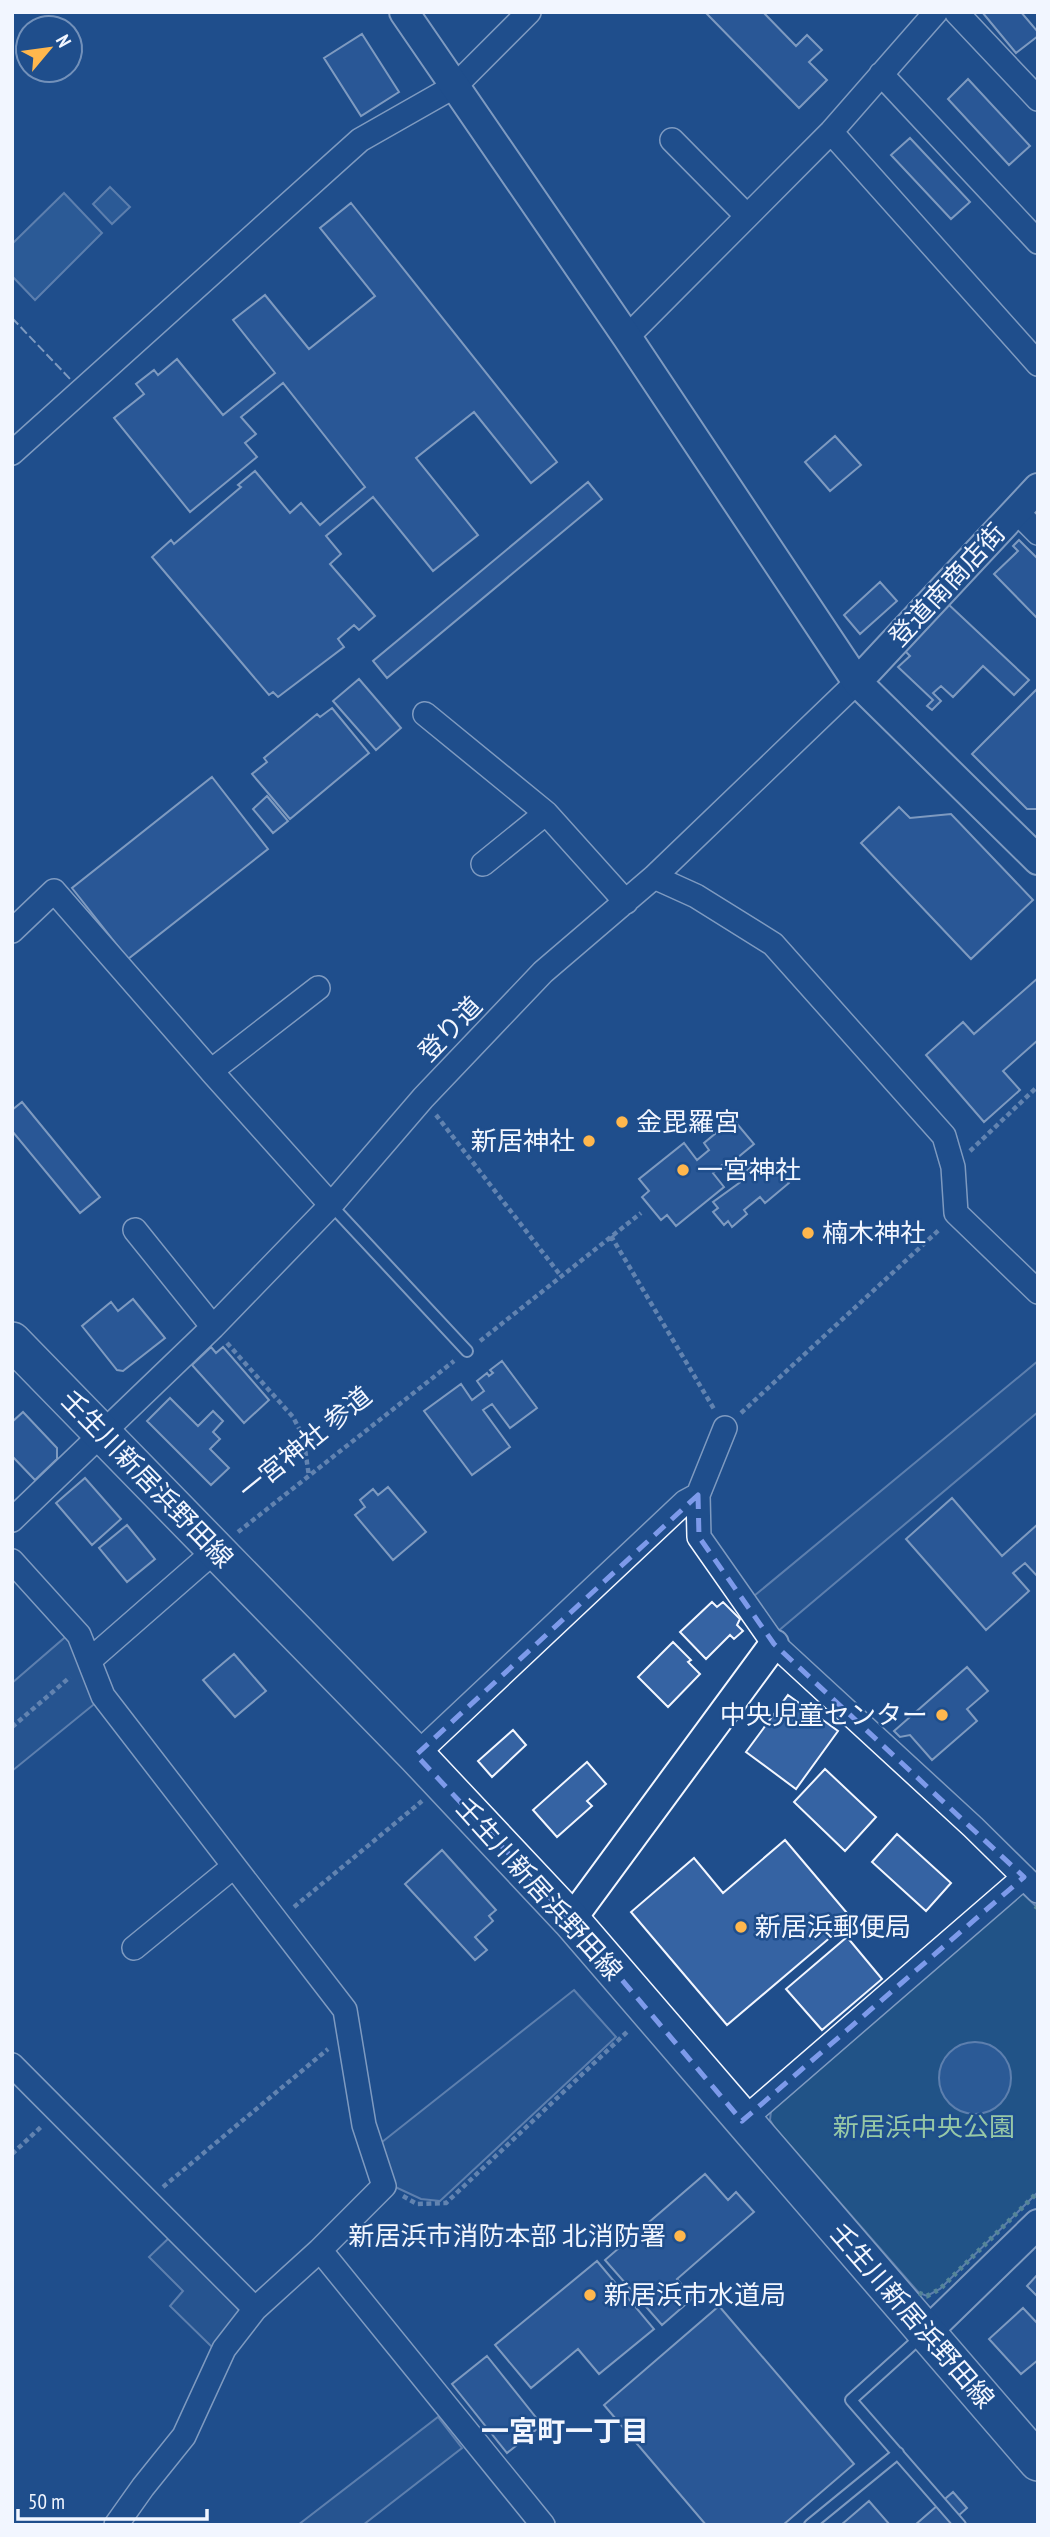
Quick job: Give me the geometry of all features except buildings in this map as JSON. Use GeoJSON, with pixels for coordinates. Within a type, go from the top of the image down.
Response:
{"type":"FeatureCollection","features":[{"type":"Feature","properties":{"kind":"main road","name":"壬生川新居浜野田線"},"geometry":{"type":"LineString","coordinates":[[12,1340],[416,1755],[571,1920],[1038,2462]]}},
{"type":"Feature","properties":{"kind":"street"},"geometry":{"type":"LineString","coordinates":[[404,12],[627,337],[857,682],[1038,860]]}},
{"type":"Feature","properties":{"kind":"street"},"geometry":{"type":"LineString","coordinates":[[12,453],[360,140],[456,86],[529,12]]}},
{"type":"Feature","properties":{"kind":"street"},"geometry":{"type":"LineString","coordinates":[[627,337],[831,132],[936,12]]}},
{"type":"Feature","properties":{"kind":"street"},"geometry":{"type":"LineString","coordinates":[[956,12],[1038,99]]}},
{"type":"Feature","properties":{"kind":"street"},"geometry":{"type":"LineString","coordinates":[[881,74],[1038,242]]}},
{"type":"Feature","properties":{"kind":"street"},"geometry":{"type":"LineString","coordinates":[[831,132],[1038,364]]}},
{"type":"Feature","properties":{"kind":"street"},"geometry":{"type":"LineString","coordinates":[[672,140],[747,216]]}},
{"type":"Feature","properties":{"kind":"street","name":"登道南商店街"},"geometry":{"type":"LineString","coordinates":[[857,682],[1038,488]]}},
{"type":"Feature","properties":{"kind":"street"},"geometry":{"type":"LineString","coordinates":[[1016,511],[1038,533]]}},
{"type":"Feature","properties":{"kind":"street","name":"登り道"},"geometry":{"type":"LineString","coordinates":[[12,1520],[213,1326],[331,1205],[423,1098],[542,972],[654,877],[857,682]]}},
{"type":"Feature","properties":{"kind":"street"},"geometry":{"type":"LineString","coordinates":[[425,714],[546,813],[626,902]]}},
{"type":"Feature","properties":{"kind":"street"},"geometry":{"type":"LineString","coordinates":[[484,864],[546,813]]}},
{"type":"Feature","properties":{"kind":"street"},"geometry":{"type":"LineString","coordinates":[[654,877],[696,896],[773,944],[944,1136],[953,1167],[956,1213],[1038,1292]]}},
{"type":"Feature","properties":{"kind":"street"},"geometry":{"type":"LineString","coordinates":[[12,931],[54,891],[331,1205]]}},
{"type":"Feature","properties":{"kind":"street"},"geometry":{"type":"LineString","coordinates":[[211,1071],[318,988]]}},
{"type":"Feature","properties":{"kind":"street"},"geometry":{"type":"LineString","coordinates":[[135,1230],[213,1326]]}},
{"type":"Feature","properties":{"kind":"street"},"geometry":{"type":"LineString","coordinates":[[725,1428],[698,1495],[699,1537],[774,1644],[973,1826],[1031,1884],[742,2121]]}},
{"type":"Feature","properties":{"kind":"street"},"geometry":{"type":"LineString","coordinates":[[416,1755],[685,1502],[698,1495]]}},
{"type":"Feature","properties":{"kind":"street"},"geometry":{"type":"LineString","coordinates":[[90,1660],[216,1549]]}},
{"type":"Feature","properties":{"kind":"street"},"geometry":{"type":"LineString","coordinates":[[12,1561],[79,1635],[103,1696],[345,2010],[364,2125],[384,2186],[256,2309],[224,2349],[184,2436],[143,2487],[121,2523]]}},
{"type":"Feature","properties":{"kind":"street"},"geometry":{"type":"LineString","coordinates":[[571,1920],[774,1644]]}},
{"type":"Feature","properties":{"kind":"street"},"geometry":{"type":"LineString","coordinates":[[134,1948],[233,1867]]}},
{"type":"Feature","properties":{"kind":"street"},"geometry":{"type":"LineString","coordinates":[[14,2070],[256,2309]]}},
{"type":"Feature","properties":{"kind":"street"},"geometry":{"type":"LineString","coordinates":[[927,2332],[1038,2224]]}},
{"type":"Feature","properties":{"kind":"street"},"geometry":{"type":"LineString","coordinates":[[320,2250],[543,2525]]}},
{"type":"Feature","properties":{"kind":"lane"},"geometry":{"type":"LineString","coordinates":[[331,1205],[467,1351]]}},
{"type":"Feature","properties":{"kind":"lane"},"geometry":{"type":"LineString","coordinates":[[927,2332],[851,2400],[960,2525]]}},
{"type":"Feature","properties":{"kind":"lane"},"geometry":{"type":"LineString","coordinates":[[810,2525],[898,2453]]}},
{"type":"Feature","properties":{"kind":"path"},"geometry":{"type":"LineString","coordinates":[[953,1167],[1038,1086]]}},
{"type":"Feature","properties":{"kind":"path"},"geometry":{"type":"LineString","coordinates":[[423,1098],[561,1276]]}},
{"type":"Feature","properties":{"kind":"path","name":"一宮神社 参道"},"geometry":{"type":"LineString","coordinates":[[216,1549],[640,1213]]}},
{"type":"Feature","properties":{"kind":"path"},"geometry":{"type":"LineString","coordinates":[[611,1236],[725,1428],[956,1213]]}},
{"type":"Feature","properties":{"kind":"path"},"geometry":{"type":"LineString","coordinates":[[213,1326],[293,1417],[303,1436],[309,1476]]}},
{"type":"Feature","properties":{"kind":"path"},"geometry":{"type":"LineString","coordinates":[[12,1727],[90,1660]]}},
{"type":"Feature","properties":{"kind":"path"},"geometry":{"type":"LineString","coordinates":[[277,1921],[443,1784]]}},
{"type":"Feature","properties":{"kind":"path"},"geometry":{"type":"LineString","coordinates":[[384,2186],[417,2204],[446,2203],[649,2011]]}},
{"type":"Feature","properties":{"kind":"path"},"geometry":{"type":"LineString","coordinates":[[147,2200],[348,2033]]}},
{"type":"Feature","properties":{"kind":"path"},"geometry":{"type":"LineString","coordinates":[[12,2154],[58,2111]]}},
{"type":"Feature","properties":{"kind":"highlighted area"},"geometry":{"type":"Polygon","coordinates":[[[698,1495],[699,1537],[774,1644],[1024,1877],[742,2121],[571,1920],[416,1755],[698,1495]]]}},
{"type":"Feature","properties":{"kind":"green space","name":"新居浜中央公園"},"geometry":{"type":"Polygon","coordinates":[[[1022,1893],[1038,1908],[1038,2192],[940,2289],[927,2296],[919,2293],[774,2127],[770,2120],[771,2111],[1022,1893]]]}},
{"type":"Feature","properties":{"kind":"shaded area"},"geometry":{"type":"Polygon","coordinates":[[[110,187],[130,207],[112,224],[93,204],[110,187]]]}},
{"type":"Feature","properties":{"kind":"shaded area"},"geometry":{"type":"Polygon","coordinates":[[[64,193],[102,233],[35,300],[12,276],[12,244],[64,193]]]}},
{"type":"Feature","properties":{"kind":"shaded area"},"geometry":{"type":"Polygon","coordinates":[[[1038,1361],[1038,1412],[777,1632],[754,1596],[1038,1361]]]}},
{"type":"Feature","properties":{"kind":"shaded area"},"geometry":{"type":"Polygon","coordinates":[[[70,1633],[98,1701],[12,1771],[12,1683],[70,1633]]]}},
{"type":"Feature","properties":{"kind":"shaded area"},"geometry":{"type":"Polygon","coordinates":[[[574,1990],[616,2037],[440,2201],[421,2199],[393,2186],[377,2146],[574,1990]]]}},
{"type":"Feature","properties":{"kind":"shaded area"},"geometry":{"type":"Polygon","coordinates":[[[975,2042],[995,2048],[1005,2058],[1011,2078],[1005,2098],[995,2108],[975,2114],[955,2108],[945,2098],[939,2078],[945,2058],[955,2048],[975,2042]]]}},
{"type":"Feature","properties":{"kind":"shaded area"},"geometry":{"type":"Polygon","coordinates":[[[171,2236],[242,2311],[214,2349],[170,2306],[183,2291],[149,2257],[171,2236]]]}},
{"type":"Feature","properties":{"kind":"shaded area"},"geometry":{"type":"Polygon","coordinates":[[[438,2417],[462,2448],[363,2525],[298,2525],[438,2417]]]}},
{"type":"Feature","properties":{"kind":"hedge"},"geometry":{"type":"LineString","coordinates":[[919,2293],[927,2296],[940,2289],[1038,2192]]}},
{"type":"Feature","properties":{"kind":"fence"},"geometry":{"type":"LineString","coordinates":[[12,318],[72,381]]}},
{"type":"Feature","properties":{"kind":"place","name":"金毘羅宮"},"geometry":{"type":"Point","coordinates":[622,1122]}},
{"type":"Feature","properties":{"kind":"place","name":"新居神社"},"geometry":{"type":"Point","coordinates":[589,1141]}},
{"type":"Feature","properties":{"kind":"place","name":"一宮神社"},"geometry":{"type":"Point","coordinates":[683,1170]}},
{"type":"Feature","properties":{"kind":"place","name":"楠木神社"},"geometry":{"type":"Point","coordinates":[808,1233]}},
{"type":"Feature","properties":{"kind":"place","name":"中央児童センター"},"geometry":{"type":"Point","coordinates":[942,1715]}},
{"type":"Feature","properties":{"kind":"place","name":"新居浜郵便局"},"geometry":{"type":"Point","coordinates":[741,1927]}},
{"type":"Feature","properties":{"kind":"place","name":"新居浜市消防本部 北消防署"},"geometry":{"type":"Point","coordinates":[680,2236]}},
{"type":"Feature","properties":{"kind":"place","name":"新居浜市水道局"},"geometry":{"type":"Point","coordinates":[590,2295]}},
{"type":"Feature","properties":{"kind":"district","name":"一宮町一丁目"},"geometry":{"type":"Point","coordinates":[565,2431]}}]}
